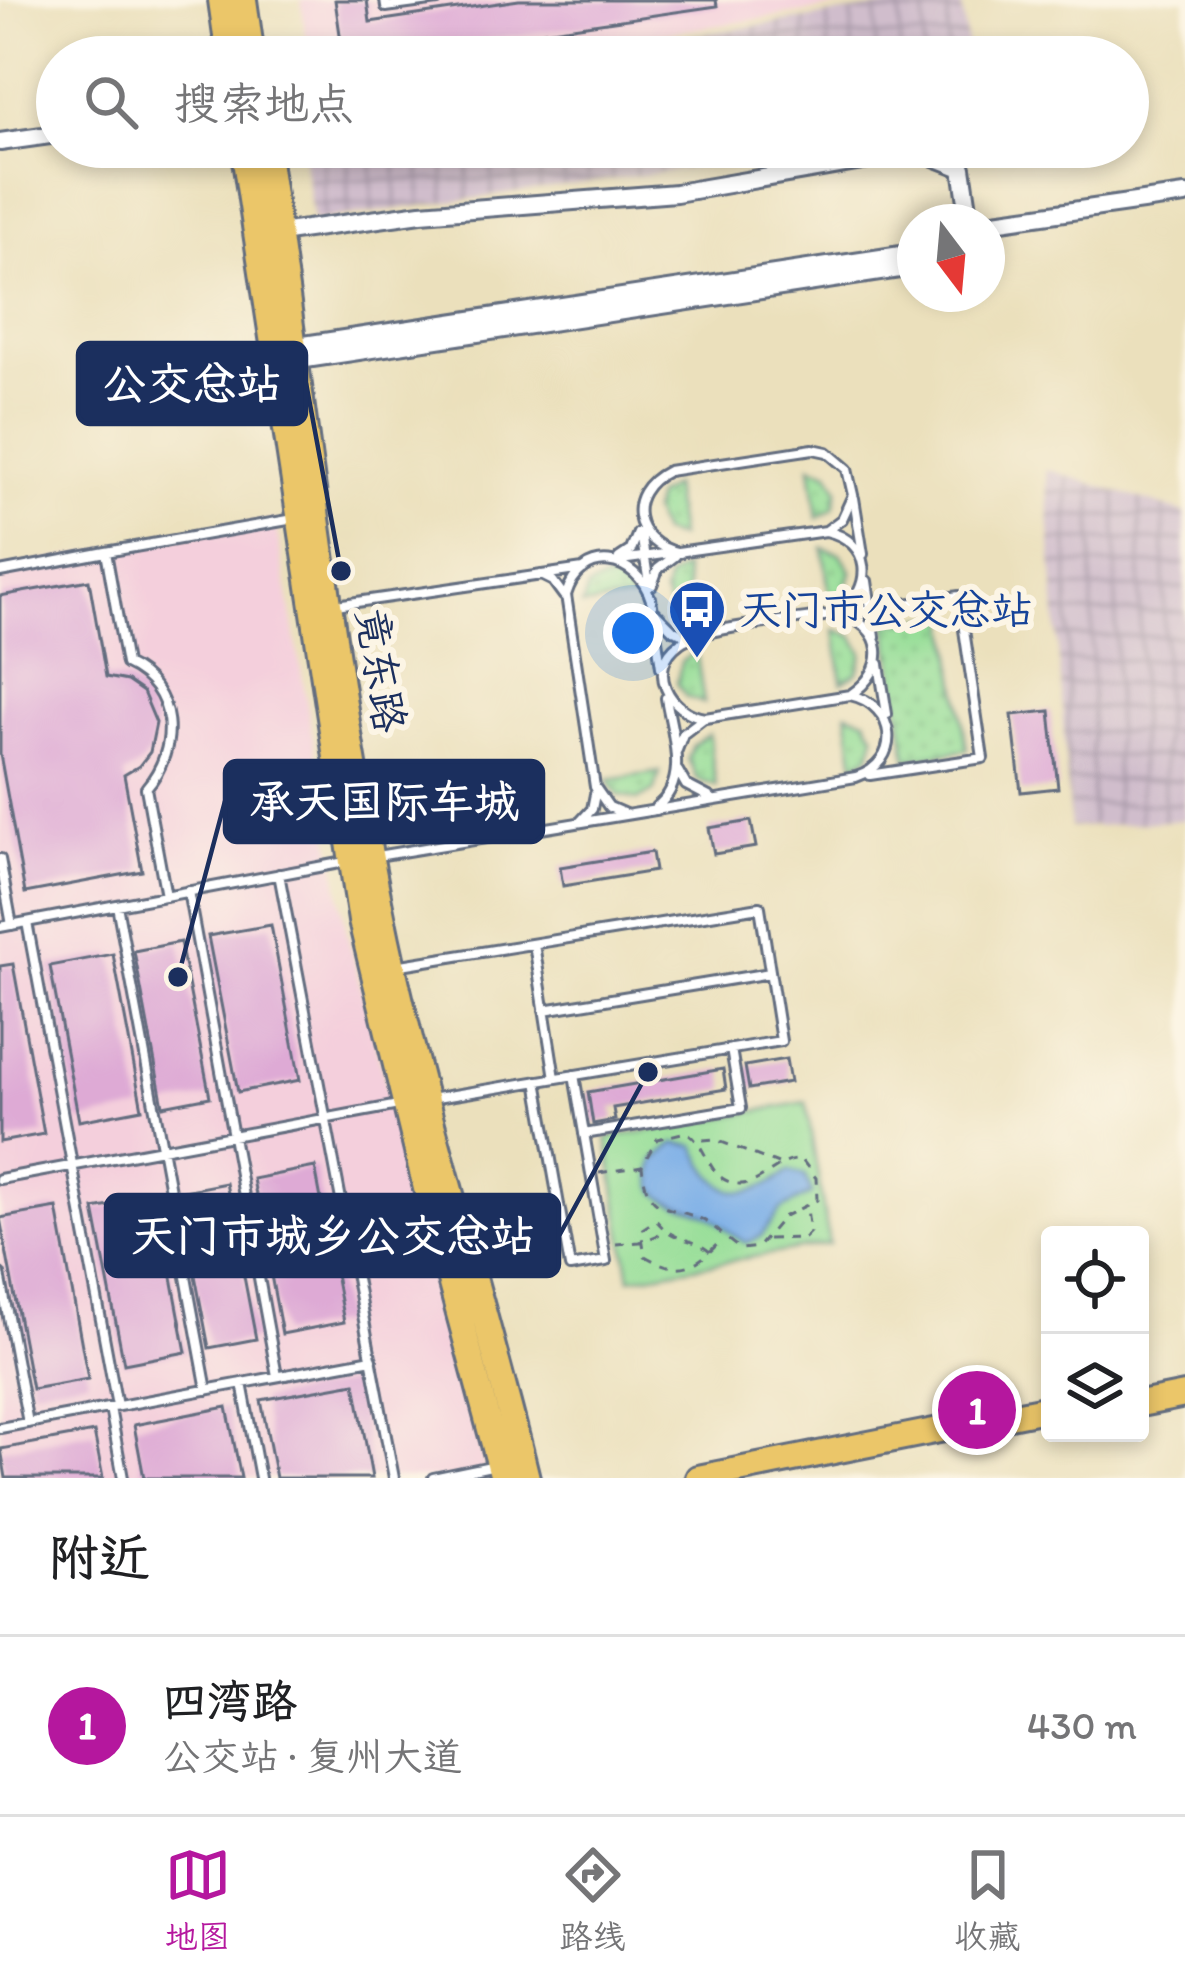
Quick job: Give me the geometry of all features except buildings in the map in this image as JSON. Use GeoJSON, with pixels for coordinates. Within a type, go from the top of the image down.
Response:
{"type":"FeatureCollection","features":[{"type":"Feature","properties":{"kind":"main road"},"geometry":{"type":"LineString","coordinates":[[221,0],[227,36]]}},
{"type":"Feature","properties":{"kind":"main road"},"geometry":{"type":"LineString","coordinates":[[244,0],[249,36]]}},
{"type":"Feature","properties":{"kind":"main road","name":"竟东路"},"geometry":{"type":"LineString","coordinates":[[247,168],[284,355],[361,859],[501,1471]]}},
{"type":"Feature","properties":{"kind":"main road","name":"竟东路"},"geometry":{"type":"LineString","coordinates":[[269,168],[279,233],[298,519],[322,607]]}},
{"type":"Feature","properties":{"kind":"main road","name":"竟东路"},"geometry":{"type":"LineString","coordinates":[[361,859],[394,966],[416,1101],[526,1478]]}},
{"type":"Feature","properties":{"kind":"main road"},"geometry":{"type":"LineString","coordinates":[[1149,1388],[1185,1381]]}},
{"type":"Feature","properties":{"kind":"main road"},"geometry":{"type":"LineString","coordinates":[[1149,1402],[1185,1395]]}},
{"type":"Feature","properties":{"kind":"main road"},"geometry":{"type":"LineString","coordinates":[[698,1478],[1041,1410]]}},
{"type":"Feature","properties":{"kind":"main road"},"geometry":{"type":"LineString","coordinates":[[771,1478],[1041,1424]]}},
{"type":"Feature","properties":{"kind":"street"},"geometry":{"type":"LineString","coordinates":[[0,142],[36,137]]}},
{"type":"Feature","properties":{"kind":"street"},"geometry":{"type":"LineString","coordinates":[[279,233],[421,213],[676,193],[822,168]]}},
{"type":"Feature","properties":{"kind":"street"},"geometry":{"type":"LineString","coordinates":[[962,168],[967,204]]}},
{"type":"Feature","properties":{"kind":"street"},"geometry":{"type":"LineString","coordinates":[[1005,220],[1185,195]]}},
{"type":"Feature","properties":{"kind":"street"},"geometry":{"type":"LineString","coordinates":[[284,355],[897,269]]}},
{"type":"Feature","properties":{"kind":"lane"},"geometry":{"type":"LineString","coordinates":[[385,0],[386,8],[438,0]]}},
{"type":"Feature","properties":{"kind":"lane"},"geometry":{"type":"LineString","coordinates":[[607,562],[632,550],[646,488],[668,471],[813,449],[827,452],[847,469],[890,741],[879,765],[856,778]]}},
{"type":"Feature","properties":{"kind":"lane"},"geometry":{"type":"LineString","coordinates":[[826,531],[849,508],[852,482]]}},
{"type":"Feature","properties":{"kind":"lane"},"geometry":{"type":"LineString","coordinates":[[542,575],[557,586],[566,603],[599,798],[610,807],[637,814],[650,811],[671,792],[676,779],[638,514]]}},
{"type":"Feature","properties":{"kind":"lane"},"geometry":{"type":"LineString","coordinates":[[638,514],[649,539],[680,554]]}},
{"type":"Feature","properties":{"kind":"lane"},"geometry":{"type":"LineString","coordinates":[[0,572],[298,519]]}},
{"type":"Feature","properties":{"kind":"lane"},"geometry":{"type":"LineString","coordinates":[[322,607],[826,531],[851,541],[864,563],[862,590],[838,614]]}},
{"type":"Feature","properties":{"kind":"lane"},"geometry":{"type":"LineString","coordinates":[[106,552],[126,664],[158,691],[169,722],[167,753],[146,788],[166,896]]}},
{"type":"Feature","properties":{"kind":"lane"},"geometry":{"type":"LineString","coordinates":[[652,600],[658,569],[680,554]]}},
{"type":"Feature","properties":{"kind":"lane"},"geometry":{"type":"LineString","coordinates":[[607,562],[637,572],[662,621],[693,636]]}},
{"type":"Feature","properties":{"kind":"lane"},"geometry":{"type":"LineString","coordinates":[[566,603],[570,583],[584,568]]}},
{"type":"Feature","properties":{"kind":"lane"},"geometry":{"type":"LineString","coordinates":[[0,927],[361,859],[982,758],[959,596],[871,609],[838,614],[693,636],[670,652],[664,681],[674,704],[705,718],[850,695],[874,673],[877,646],[863,624],[838,614]]}},
{"type":"Feature","properties":{"kind":"lane"},"geometry":{"type":"LineString","coordinates":[[850,695],[875,705],[889,728]]}},
{"type":"Feature","properties":{"kind":"lane"},"geometry":{"type":"LineString","coordinates":[[705,718],[683,734],[675,760],[679,774],[697,794],[724,798]]}},
{"type":"Feature","properties":{"kind":"lane"},"geometry":{"type":"LineString","coordinates":[[571,826],[592,809],[595,787]]}},
{"type":"Feature","properties":{"kind":"lane"},"geometry":{"type":"LineString","coordinates":[[0,859],[12,925]]}},
{"type":"Feature","properties":{"kind":"lane"},"geometry":{"type":"LineString","coordinates":[[279,874],[394,1478]]}},
{"type":"Feature","properties":{"kind":"lane"},"geometry":{"type":"LineString","coordinates":[[188,892],[277,1376]]}},
{"type":"Feature","properties":{"kind":"lane"},"geometry":{"type":"LineString","coordinates":[[117,905],[207,1390]]}},
{"type":"Feature","properties":{"kind":"lane"},"geometry":{"type":"LineString","coordinates":[[0,1179],[416,1101],[781,1041],[760,907],[394,966]]}},
{"type":"Feature","properties":{"kind":"lane"},"geometry":{"type":"LineString","coordinates":[[27,922],[123,1478]]}},
{"type":"Feature","properties":{"kind":"lane"},"geometry":{"type":"LineString","coordinates":[[534,944],[555,1078]]}},
{"type":"Feature","properties":{"kind":"lane"},"geometry":{"type":"LineString","coordinates":[[544,1010],[770,973]]}},
{"type":"Feature","properties":{"kind":"lane"},"geometry":{"type":"LineString","coordinates":[[584,1134],[741,1108],[731,1049]]}},
{"type":"Feature","properties":{"kind":"lane"},"geometry":{"type":"LineString","coordinates":[[537,1081],[570,1267],[606,1261],[574,1075]]}},
{"type":"Feature","properties":{"kind":"lane"},"geometry":{"type":"LineString","coordinates":[[0,1274],[28,1423]]}},
{"type":"Feature","properties":{"kind":"lane"},"geometry":{"type":"LineString","coordinates":[[0,1428],[371,1359]]}},
{"type":"Feature","properties":{"kind":"lane"},"geometry":{"type":"LineString","coordinates":[[242,1383],[260,1478]]}},
{"type":"Feature","properties":{"kind":"lane"},"geometry":{"type":"LineString","coordinates":[[433,1478],[501,1471]]}},
{"type":"Feature","properties":{"kind":"path"},"geometry":{"type":"LineString","coordinates":[[710,1113],[714,1139]]}},
{"type":"Feature","properties":{"kind":"path"},"geometry":{"type":"LineString","coordinates":[[686,1132],[699,1141],[712,1167],[730,1183],[752,1182],[791,1159],[810,1166],[817,1200],[783,1217],[768,1239],[749,1251],[723,1238],[701,1219],[671,1212],[652,1200],[642,1166],[650,1147],[665,1134],[686,1132]]}},
{"type":"Feature","properties":{"kind":"path"},"geometry":{"type":"LineString","coordinates":[[699,1141],[714,1139],[780,1164]]}},
{"type":"Feature","properties":{"kind":"path"},"geometry":{"type":"LineString","coordinates":[[591,1174],[642,1166]]}},
{"type":"Feature","properties":{"kind":"path"},"geometry":{"type":"LineString","coordinates":[[768,1239],[804,1238],[811,1223],[807,1207]]}},
{"type":"Feature","properties":{"kind":"path"},"geometry":{"type":"LineString","coordinates":[[603,1246],[640,1242],[664,1230],[671,1212]]}},
{"type":"Feature","properties":{"kind":"path"},"geometry":{"type":"LineString","coordinates":[[710,1252],[664,1230],[656,1220],[641,1230],[645,1256],[677,1267],[698,1265],[723,1238]]}},
{"type":"Feature","properties":{"kind":"shaded area"},"geometry":{"type":"Polygon","coordinates":[[[301,0],[886,0],[647,36],[306,36],[301,0]]]}},
{"type":"Feature","properties":{"kind":"shaded area"},"geometry":{"type":"Polygon","coordinates":[[[932,0],[961,0],[966,36],[689,36],[932,0]]]}},
{"type":"Feature","properties":{"kind":"shaded area"},"geometry":{"type":"Polygon","coordinates":[[[305,168],[693,168],[313,221],[305,168]]]}},
{"type":"Feature","properties":{"kind":"shaded area"},"geometry":{"type":"Polygon","coordinates":[[[1046,469],[1185,513],[1185,820],[1070,828],[1046,469]]]}},
{"type":"Feature","properties":{"kind":"shaded area"},"geometry":{"type":"Polygon","coordinates":[[[275,520],[347,933],[488,1478],[0,1478],[0,569],[275,520]]]}},
{"type":"Feature","properties":{"kind":"green space"},"geometry":{"type":"Polygon","coordinates":[[[811,466],[829,472],[838,489],[834,508],[818,518],[811,466]]]}},
{"type":"Feature","properties":{"kind":"green space"},"geometry":{"type":"Polygon","coordinates":[[[672,486],[679,538],[661,533],[652,512],[656,497],[672,486]]]}},
{"type":"Feature","properties":{"kind":"green space"},"geometry":{"type":"Polygon","coordinates":[[[823,548],[841,554],[851,571],[846,590],[830,600],[823,548]]]}},
{"type":"Feature","properties":{"kind":"green space"},"geometry":{"type":"Polygon","coordinates":[[[684,568],[691,620],[673,615],[664,594],[668,579],[684,568]]]}},
{"type":"Feature","properties":{"kind":"green space"},"geometry":{"type":"Polygon","coordinates":[[[608,578],[623,583],[634,599],[582,606],[588,588],[608,578]]]}},
{"type":"Feature","properties":{"kind":"green space"},"geometry":{"type":"Polygon","coordinates":[[[947,615],[967,750],[907,759],[887,624],[947,615]]]}},
{"type":"Feature","properties":{"kind":"green space"},"geometry":{"type":"Polygon","coordinates":[[[835,630],[853,636],[863,653],[858,672],[842,682],[835,630]]]}},
{"type":"Feature","properties":{"kind":"green space"},"geometry":{"type":"Polygon","coordinates":[[[696,651],[704,703],[686,697],[677,684],[681,662],[696,651]]]}},
{"type":"Feature","properties":{"kind":"green space"},"geometry":{"type":"Polygon","coordinates":[[[847,713],[866,719],[875,736],[870,755],[855,765],[847,713]]]}},
{"type":"Feature","properties":{"kind":"green space"},"geometry":{"type":"Polygon","coordinates":[[[709,734],[716,786],[698,780],[688,759],[693,745],[709,734]]]}},
{"type":"Feature","properties":{"kind":"green space"},"geometry":{"type":"Polygon","coordinates":[[[660,772],[655,790],[637,800],[618,795],[608,780],[660,772]]]}},
{"type":"Feature","properties":{"kind":"green space"},"geometry":{"type":"Polygon","coordinates":[[[806,1102],[829,1244],[630,1278],[607,1138],[806,1102]]]}},
{"type":"Feature","properties":{"kind":"water"},"geometry":{"type":"Polygon","coordinates":[[[675,1143],[695,1146],[713,1176],[733,1191],[758,1189],[789,1171],[804,1175],[812,1193],[781,1210],[761,1236],[747,1243],[707,1215],[659,1194],[652,1176],[654,1161],[675,1143]]]}},
{"type":"Feature","properties":{"kind":"place","name":"公交总站"},"geometry":{"type":"Point","coordinates":[341,571]}},
{"type":"Feature","properties":{"kind":"place","name":"天门市公交总站"},"geometry":{"type":"Point","coordinates":[697,660]}},
{"type":"Feature","properties":{"kind":"place","name":"承天国际车城"},"geometry":{"type":"Point","coordinates":[178,977]}},
{"type":"Feature","properties":{"kind":"place","name":"天门市城乡公交总站"},"geometry":{"type":"Point","coordinates":[648,1072]}},
{"type":"Feature","properties":{"kind":"place","name":"四湾路"},"geometry":{"type":"Point","coordinates":[977,1410]}}]}
